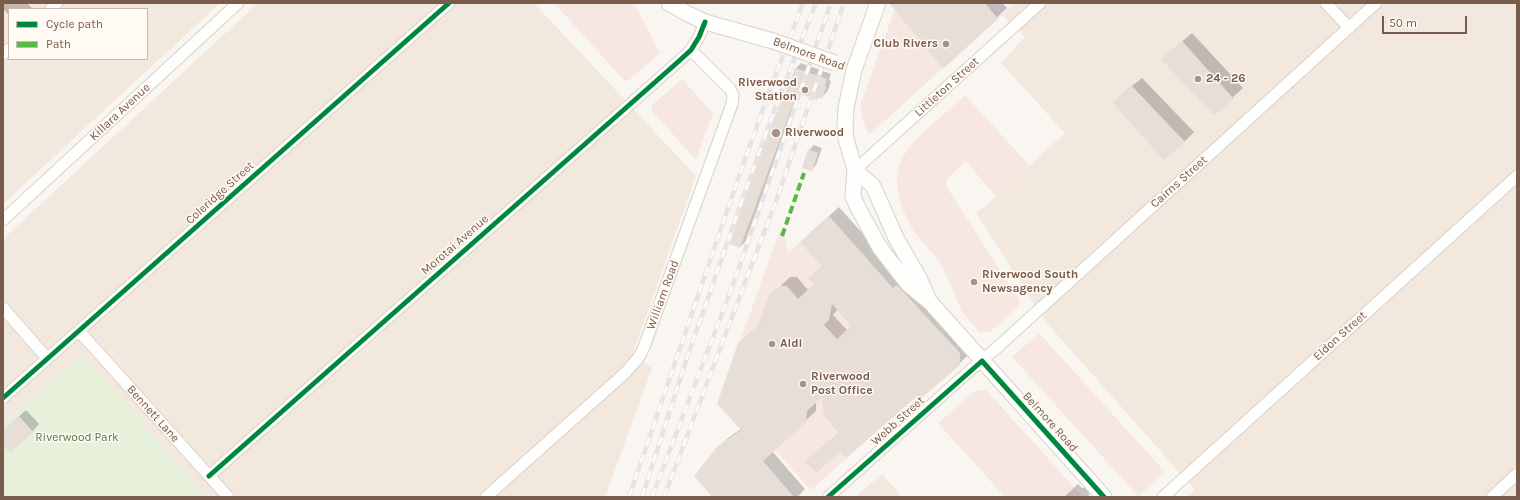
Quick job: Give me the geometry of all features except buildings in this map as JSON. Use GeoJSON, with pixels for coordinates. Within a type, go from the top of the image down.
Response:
{"type":"FeatureCollection","features":[{"type":"Feature","properties":{"kind":"main road","name":"Belmore Road"},"geometry":{"type":"LineString","coordinates":[[669,3],[705,22],[773,41],[854,70],[845,118],[846,139],[854,170],[853,196],[872,235],[890,262],[908,284],[931,303],[1104,497]]}},
{"type":"Feature","properties":{"kind":"main road"},"geometry":{"type":"LineString","coordinates":[[854,70],[878,3]]}},
{"type":"Feature","properties":{"kind":"main road","name":"Belmore Road"},"geometry":{"type":"LineString","coordinates":[[854,170],[873,186],[896,238],[919,278],[931,303]]}},
{"type":"Feature","properties":{"kind":"street","name":"Killara Avenue"},"geometry":{"type":"LineString","coordinates":[[3,220],[238,3]]}},
{"type":"Feature","properties":{"kind":"street","name":"Coleridge Street"},"geometry":{"type":"LineString","coordinates":[[3,398],[449,3]]}},
{"type":"Feature","properties":{"kind":"street","name":"Littleton Street"},"geometry":{"type":"LineString","coordinates":[[854,170],[1040,3]]}},
{"type":"Feature","properties":{"kind":"street"},"geometry":{"type":"LineString","coordinates":[[1326,3],[1348,28]]}},
{"type":"Feature","properties":{"kind":"street","name":"Cairns Street"},"geometry":{"type":"LineString","coordinates":[[982,360],[1029,320],[1376,3]]}},
{"type":"Feature","properties":{"kind":"street","name":"Morotai Avenue"},"geometry":{"type":"LineString","coordinates":[[209,476],[691,50],[705,22]]}},
{"type":"Feature","properties":{"kind":"street","name":"William Road"},"geometry":{"type":"LineString","coordinates":[[486,497],[625,373],[639,357],[644,348],[734,95],[730,89],[691,50]]}},
{"type":"Feature","properties":{"kind":"street","name":"Eldon Street"},"geometry":{"type":"LineString","coordinates":[[1163,497],[1517,176]]}},
{"type":"Feature","properties":{"kind":"street"},"geometry":{"type":"LineString","coordinates":[[3,308],[47,358]]}},
{"type":"Feature","properties":{"kind":"street","name":"Bennett Lane"},"geometry":{"type":"LineString","coordinates":[[78,331],[228,497]]}},
{"type":"Feature","properties":{"kind":"street","name":"Webb Street"},"geometry":{"type":"LineString","coordinates":[[828,497],[982,360]]}},
{"type":"Feature","properties":{"kind":"street"},"geometry":{"type":"LineString","coordinates":[[1492,497],[1517,474]]}},
{"type":"Feature","properties":{"kind":"shaded area"},"geometry":{"type":"Polygon","coordinates":[[[3,3],[220,3],[3,204],[3,3]]]}},
{"type":"Feature","properties":{"kind":"shaded area"},"geometry":{"type":"Polygon","coordinates":[[[258,3],[534,3],[696,176],[633,353],[652,368],[605,497],[207,497],[83,355],[3,424],[3,239],[258,3]]]}},
{"type":"Feature","properties":{"kind":"shaded area"},"geometry":{"type":"Polygon","coordinates":[[[554,3],[634,3],[660,53],[629,80],[624,80],[554,3]]]}},
{"type":"Feature","properties":{"kind":"shaded area"},"geometry":{"type":"Polygon","coordinates":[[[897,3],[991,3],[1002,15],[869,135],[862,119],[861,103],[897,3]]]}},
{"type":"Feature","properties":{"kind":"shaded area"},"geometry":{"type":"Polygon","coordinates":[[[991,3],[1015,3],[1002,15],[991,3]]]}},
{"type":"Feature","properties":{"kind":"shaded area"},"geometry":{"type":"Polygon","coordinates":[[[1015,3],[1517,3],[1517,497],[1187,497],[1195,490],[1046,322],[976,213],[988,204],[1065,133],[1001,63],[1025,37],[1002,15],[1015,3]]]}},
{"type":"Feature","properties":{"kind":"shaded area"},"geometry":{"type":"Polygon","coordinates":[[[682,79],[713,113],[696,160],[652,111],[651,106],[682,79]]]}},
{"type":"Feature","properties":{"kind":"shaded area"},"geometry":{"type":"Polygon","coordinates":[[[965,95],[1030,166],[996,196],[965,161],[947,179],[946,186],[1020,301],[1019,306],[990,332],[979,332],[962,312],[942,265],[914,232],[902,208],[898,194],[897,178],[900,163],[907,150],[916,139],[965,95]]]}},
{"type":"Feature","properties":{"kind":"shaded area"},"geometry":{"type":"Polygon","coordinates":[[[824,221],[833,221],[955,356],[954,363],[811,490],[722,392],[779,232],[785,235],[788,255],[789,252],[824,221]]]}},
{"type":"Feature","properties":{"kind":"shaded area"},"geometry":{"type":"Polygon","coordinates":[[[1039,333],[1165,472],[1138,496],[1012,357],[1039,333]]]}},
{"type":"Feature","properties":{"kind":"shaded area"},"geometry":{"type":"Polygon","coordinates":[[[976,390],[986,390],[1083,497],[1005,497],[938,423],[976,390]]]}},
{"type":"Feature","properties":{"kind":"shaded area"},"geometry":{"type":"Polygon","coordinates":[[[882,474],[902,497],[855,497],[882,474]]]}},
{"type":"Feature","properties":{"kind":"green space","name":"Riverwood Park"},"geometry":{"type":"Polygon","coordinates":[[[83,354],[207,497],[3,497],[3,424],[83,354]]]}},
{"type":"Feature","properties":{"kind":"railway"},"geometry":{"type":"LineString","coordinates":[[629,497],[735,188],[803,3]]}},
{"type":"Feature","properties":{"kind":"railway"},"geometry":{"type":"LineString","coordinates":[[642,497],[688,355],[745,192],[774,111],[816,3]]}},
{"type":"Feature","properties":{"kind":"railway"},"geometry":{"type":"LineString","coordinates":[[652,497],[733,285],[831,3]]}},
{"type":"Feature","properties":{"kind":"railway"},"geometry":{"type":"LineString","coordinates":[[664,497],[776,201],[844,3]]}},
{"type":"Feature","properties":{"kind":"marked path"},"geometry":{"type":"LineString","coordinates":[[782,236],[804,173]]}},
{"type":"Feature","properties":{"kind":"cycle path"},"geometry":{"type":"LineString","coordinates":[[3,398],[449,3]]}},
{"type":"Feature","properties":{"kind":"cycle path"},"geometry":{"type":"LineString","coordinates":[[209,476],[679,61],[691,50],[699,37],[705,22]]}},
{"type":"Feature","properties":{"kind":"cycle path"},"geometry":{"type":"LineString","coordinates":[[828,497],[982,361],[1104,497]]}},
{"type":"Feature","properties":{"kind":"place","name":"Club Rivers"},"geometry":{"type":"Point","coordinates":[946,44]}},
{"type":"Feature","properties":{"kind":"place","name":"24 - 26"},"geometry":{"type":"Point","coordinates":[1198,79]}},
{"type":"Feature","properties":{"kind":"place","name":"Riverwood Station"},"geometry":{"type":"Point","coordinates":[805,90]}},
{"type":"Feature","properties":{"kind":"place","name":"Riverwood"},"geometry":{"type":"Point","coordinates":[776,133]}},
{"type":"Feature","properties":{"kind":"place","name":"Riverwood South Newsagency"},"geometry":{"type":"Point","coordinates":[974,282]}},
{"type":"Feature","properties":{"kind":"place","name":"Aldi"},"geometry":{"type":"Point","coordinates":[772,344]}},
{"type":"Feature","properties":{"kind":"place","name":"Riverwood Post Office"},"geometry":{"type":"Point","coordinates":[803,384]}}]}
